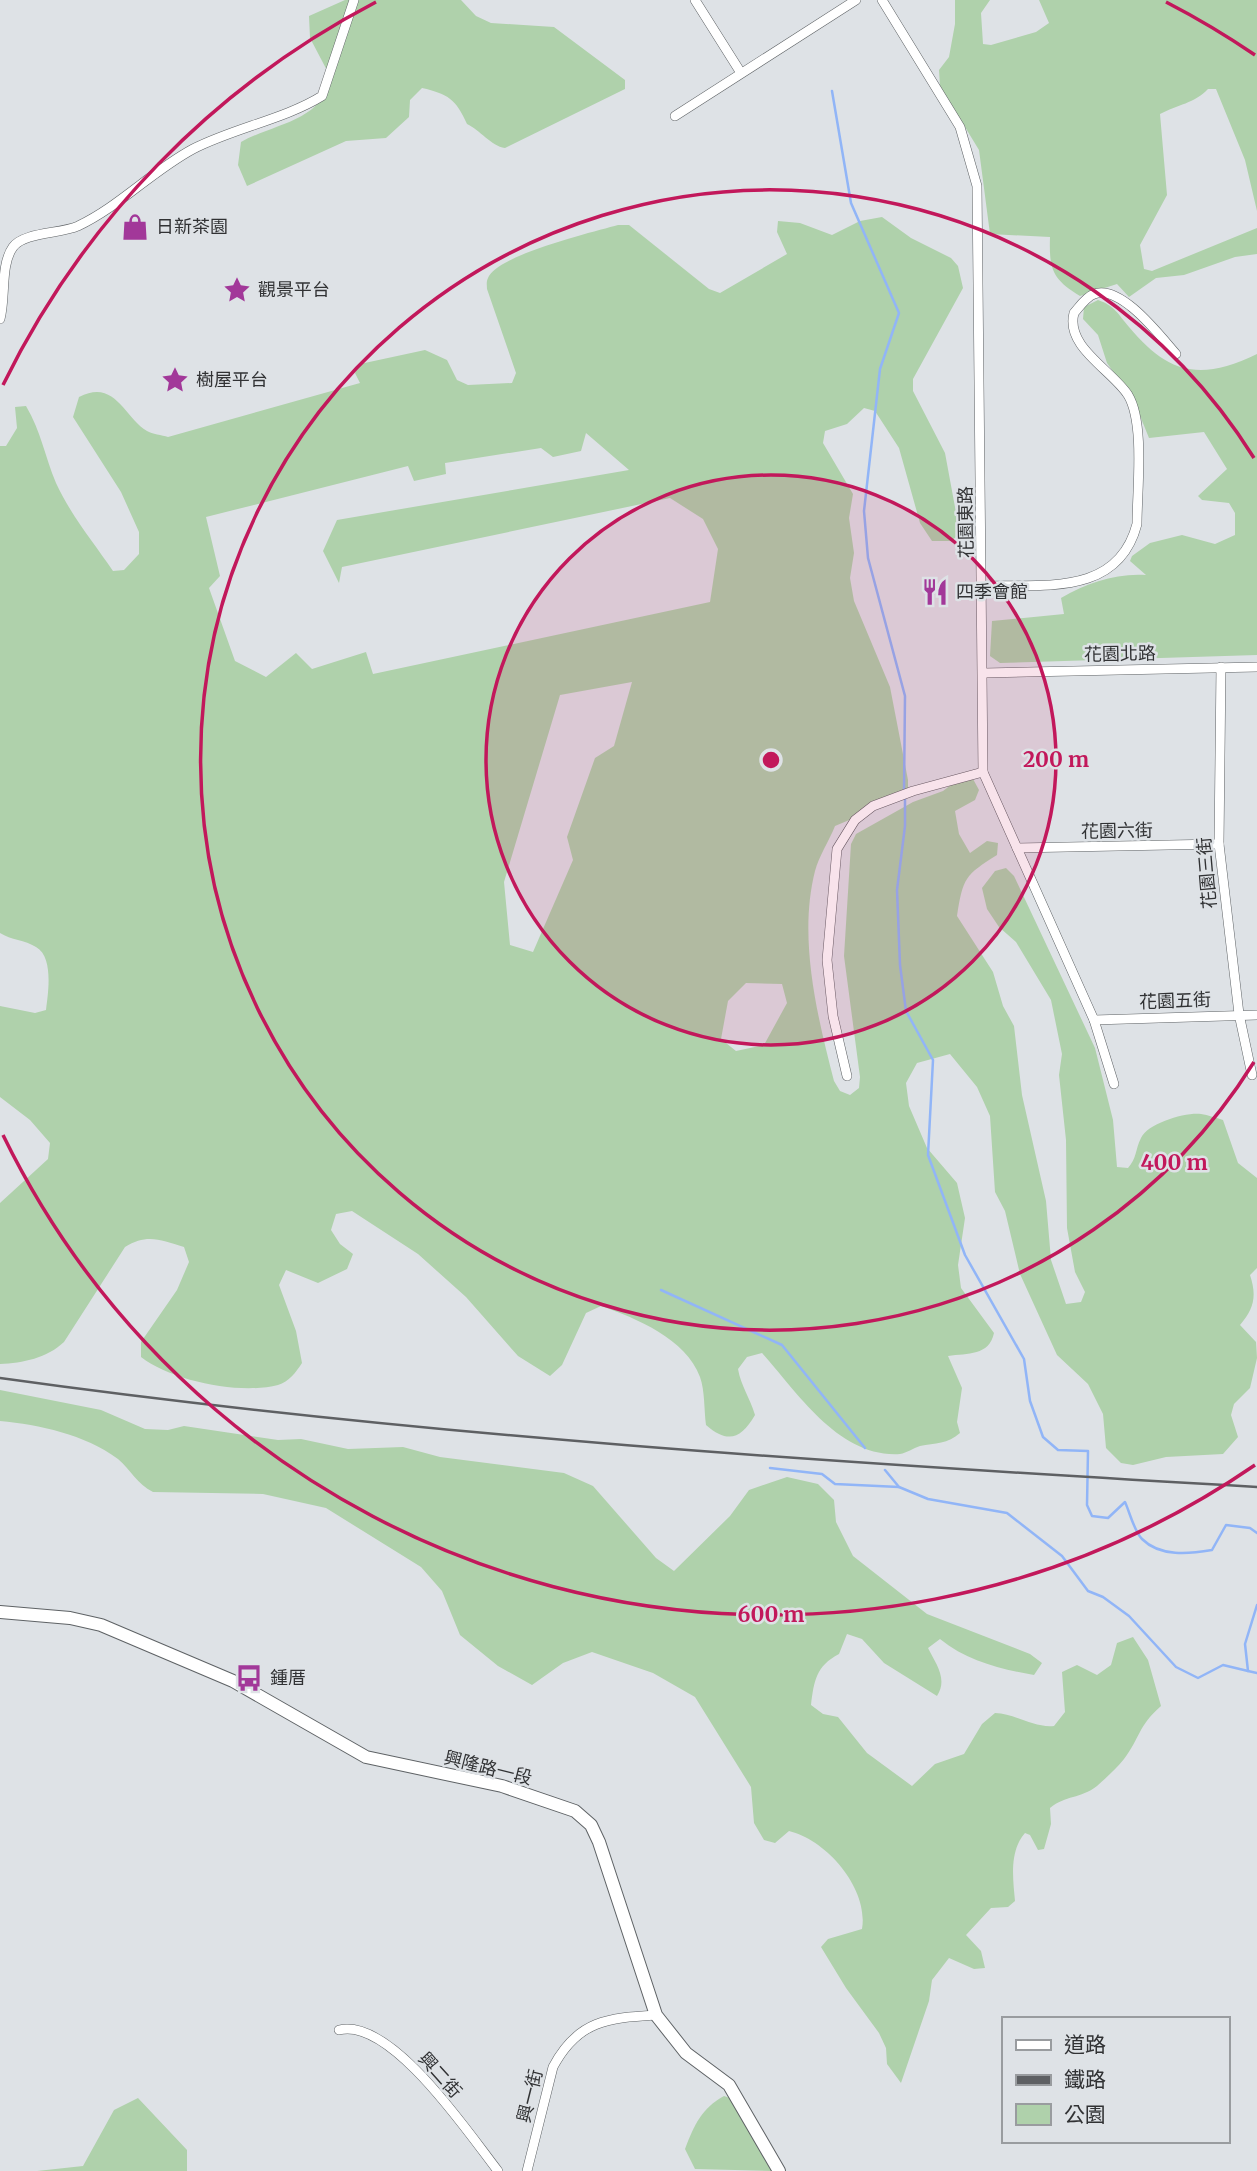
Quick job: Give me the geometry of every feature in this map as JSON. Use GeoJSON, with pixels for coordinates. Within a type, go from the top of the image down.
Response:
{"type":"FeatureCollection","features":[{"type":"Feature","properties":{"kind":"street"},"geometry":{"type":"LineString","coordinates":[[0,319],[5,303],[5,269],[14,245],[26,238],[54,234],[78,226],[112,207],[149,176],[197,147],[260,120],[307,105],[322,96],[354,0]]}},
{"type":"Feature","properties":{"kind":"street"},"geometry":{"type":"LineString","coordinates":[[695,0],[741,73]]}},
{"type":"Feature","properties":{"kind":"street"},"geometry":{"type":"LineString","coordinates":[[675,116],[856,0]]}},
{"type":"Feature","properties":{"kind":"street","name":"花園東路"},"geometry":{"type":"LineString","coordinates":[[882,0],[960,127],[977,186],[983,772],[1094,1020],[1114,1084]]}},
{"type":"Feature","properties":{"kind":"street"},"geometry":{"type":"LineString","coordinates":[[983,586],[1083,581],[1114,566],[1133,540],[1137,524],[1136,414],[1128,394],[1086,349],[1074,331],[1074,313],[1091,295],[1101,292],[1121,298],[1176,354]]}},
{"type":"Feature","properties":{"kind":"street","name":"花園三街"},"geometry":{"type":"LineString","coordinates":[[1221,667],[1219,844],[1238,1014],[1252,1075]]}},
{"type":"Feature","properties":{"kind":"street","name":"花園北路"},"geometry":{"type":"LineString","coordinates":[[984,673],[1257,667]]}},
{"type":"Feature","properties":{"kind":"street"},"geometry":{"type":"LineString","coordinates":[[847,1076],[833,1016],[827,960],[837,849],[855,820],[873,806],[890,798],[983,772]]}},
{"type":"Feature","properties":{"kind":"street","name":"花園六街"},"geometry":{"type":"LineString","coordinates":[[1017,848],[1219,844]]}},
{"type":"Feature","properties":{"kind":"street","name":"花園五街"},"geometry":{"type":"LineString","coordinates":[[1094,1020],[1257,1015]]}},
{"type":"Feature","properties":{"kind":"street","name":"興隆路一段"},"geometry":{"type":"LineString","coordinates":[[0,1612],[70,1618],[101,1625],[233,1681],[366,1757],[502,1786],[575,1811],[591,1825],[599,1842],[656,2015],[687,2053],[729,2084],[779,2171]]}},
{"type":"Feature","properties":{"kind":"street","name":"興一街"},"geometry":{"type":"LineString","coordinates":[[527,2171],[553,2067],[561,2051],[599,2021],[656,2015]]}},
{"type":"Feature","properties":{"kind":"street","name":"興二街"},"geometry":{"type":"LineString","coordinates":[[339,2030],[349,2028],[384,2044],[422,2074],[498,2171]]}},
{"type":"Feature","properties":{"kind":"green space"},"geometry":{"type":"Polygon","coordinates":[[[345,0],[461,0],[476,16],[491,23],[554,27],[625,80],[625,89],[505,148],[467,124],[450,99],[422,88],[410,100],[409,117],[386,138],[346,141],[247,186],[238,165],[241,142],[307,113],[326,93],[331,78],[310,38],[309,16],[345,0]]]}},
{"type":"Feature","properties":{"kind":"green space"},"geometry":{"type":"Polygon","coordinates":[[[955,0],[990,0],[981,13],[983,44],[991,45],[1036,32],[1049,23],[1039,0],[1257,0],[1257,211],[1245,160],[1216,89],[1208,89],[1192,101],[1160,114],[1167,195],[1140,245],[1144,269],[1152,271],[1257,228],[1257,254],[1235,257],[1184,275],[1156,278],[1129,297],[1117,284],[1080,296],[1063,284],[1054,272],[1050,257],[1050,237],[990,234],[979,150],[940,86],[939,70],[949,57],[955,24],[955,0]]]}},
{"type":"Feature","properties":{"kind":"green space"},"geometry":{"type":"Polygon","coordinates":[[[882,217],[911,238],[951,258],[958,266],[963,288],[913,379],[913,391],[945,453],[960,534],[951,541],[932,541],[920,523],[899,448],[875,411],[864,408],[847,424],[825,431],[823,443],[853,494],[849,518],[854,553],[850,578],[854,601],[890,687],[908,780],[908,792],[899,799],[835,826],[815,871],[808,923],[809,949],[821,1030],[834,1081],[840,1091],[850,1095],[859,1088],[860,1077],[844,956],[851,844],[856,834],[913,802],[943,791],[960,778],[973,779],[979,790],[975,800],[955,811],[959,834],[970,853],[987,841],[998,843],[997,855],[967,879],[961,893],[957,916],[993,972],[1003,1006],[1014,1026],[1022,1095],[1046,1201],[1051,1260],[1066,1304],[1081,1302],[1085,1292],[1075,1272],[1067,1228],[1066,1140],[1059,1075],[1062,1054],[1051,1000],[1016,942],[999,927],[987,909],[982,888],[995,871],[1006,868],[1014,876],[1095,1048],[1113,1120],[1117,1167],[1128,1168],[1141,1138],[1151,1128],[1177,1117],[1201,1114],[1223,1120],[1238,1163],[1257,1178],[1257,1268],[1250,1275],[1254,1296],[1251,1308],[1240,1325],[1256,1342],[1257,1358],[1250,1388],[1234,1404],[1231,1415],[1238,1437],[1223,1454],[1166,1457],[1133,1465],[1121,1463],[1106,1448],[1103,1414],[1088,1384],[1057,1355],[1020,1274],[1005,1211],[995,1192],[990,1116],[977,1087],[950,1054],[917,1063],[906,1083],[909,1106],[927,1148],[957,1183],[965,1218],[958,1265],[961,1288],[994,1333],[983,1350],[948,1356],[962,1388],[957,1422],[960,1433],[946,1441],[920,1446],[900,1454],[878,1452],[858,1446],[839,1434],[805,1404],[762,1353],[747,1357],[738,1369],[755,1415],[739,1434],[727,1437],[721,1435],[706,1425],[700,1377],[684,1352],[672,1341],[644,1324],[601,1306],[586,1313],[562,1365],[550,1376],[518,1356],[466,1297],[418,1254],[352,1211],[336,1214],[331,1230],[340,1244],[353,1254],[347,1269],[318,1283],[286,1270],[279,1285],[296,1331],[302,1363],[282,1384],[245,1388],[207,1384],[170,1373],[141,1357],[141,1342],[177,1290],[189,1262],[184,1247],[154,1239],[140,1240],[125,1247],[64,1342],[34,1359],[0,1364],[0,1203],[48,1159],[50,1143],[30,1120],[0,1097],[0,1006],[35,1013],[46,1010],[48,986],[48,967],[42,952],[32,945],[0,933],[0,446],[6,446],[17,428],[15,407],[26,406],[56,483],[75,517],[113,571],[124,570],[139,554],[139,532],[121,492],[73,417],[79,397],[91,392],[102,392],[118,402],[147,431],[168,437],[360,383],[355,373],[360,364],[425,350],[447,360],[457,380],[468,385],[512,383],[516,373],[487,284],[495,269],[526,253],[618,225],[629,225],[709,289],[720,293],[787,254],[777,232],[778,221],[800,223],[832,235],[860,221],[882,217]],[[586,433],[581,451],[553,457],[541,448],[445,463],[446,474],[414,481],[408,466],[206,517],[220,576],[209,588],[235,661],[266,677],[296,653],[312,669],[366,652],[373,674],[710,602],[718,549],[703,519],[670,498],[342,567],[339,583],[323,551],[337,520],[629,470],[586,433]],[[632,682],[560,695],[504,882],[510,945],[533,952],[573,860],[567,837],[595,758],[614,746],[632,682]],[[746,983],[728,1001],[721,1039],[736,1051],[764,1045],[787,1003],[782,984],[746,983]]]}},
{"type":"Feature","properties":{"kind":"green space"},"geometry":{"type":"Polygon","coordinates":[[[1098,300],[1112,308],[1144,343],[1172,364],[1187,369],[1219,368],[1257,354],[1257,655],[1000,663],[990,656],[992,621],[1064,614],[1061,598],[1081,588],[1113,577],[1146,575],[1130,561],[1132,556],[1150,543],[1182,535],[1215,544],[1235,535],[1235,513],[1229,503],[1202,500],[1198,496],[1227,469],[1204,432],[1149,438],[1134,401],[1107,363],[1098,335],[1083,319],[1084,307],[1098,300]]]}},
{"type":"Feature","properties":{"kind":"green space"},"geometry":{"type":"Polygon","coordinates":[[[0,1390],[101,1410],[145,1429],[168,1430],[184,1426],[278,1440],[301,1439],[348,1449],[403,1447],[440,1457],[564,1473],[593,1486],[656,1558],[674,1571],[730,1516],[749,1490],[787,1477],[818,1484],[834,1500],[836,1522],[853,1556],[927,1614],[1030,1654],[1042,1663],[1034,1675],[1009,1670],[961,1653],[940,1639],[928,1648],[941,1678],[937,1696],[884,1663],[862,1639],[847,1634],[839,1654],[821,1669],[813,1689],[811,1705],[823,1714],[838,1717],[867,1753],[912,1786],[935,1764],[964,1754],[982,1724],[995,1713],[1039,1725],[1054,1726],[1065,1712],[1062,1672],[1077,1665],[1097,1675],[1111,1665],[1117,1643],[1133,1637],[1148,1660],[1161,1706],[1143,1726],[1124,1759],[1104,1780],[1091,1790],[1050,1808],[1051,1824],[1044,1849],[1038,1850],[1030,1835],[1025,1833],[1020,1840],[1013,1866],[1015,1901],[1008,1907],[991,1908],[966,1935],[981,1951],[985,1968],[974,1969],[949,1958],[932,1980],[929,2001],[901,2083],[887,2064],[886,2048],[879,2033],[846,1988],[821,1947],[828,1939],[862,1929],[859,1898],[852,1883],[831,1855],[803,1836],[789,1831],[775,1843],[764,1840],[754,1823],[751,1787],[695,1697],[653,1673],[592,1652],[563,1663],[532,1685],[498,1666],[460,1635],[442,1591],[421,1567],[326,1508],[263,1494],[153,1492],[118,1459],[91,1443],[46,1428],[0,1421],[0,1390]]]}},
{"type":"Feature","properties":{"kind":"green space"},"geometry":{"type":"Polygon","coordinates":[[[724,2096],[733,2099],[772,2171],[695,2169],[685,2149],[688,2140],[704,2112],[724,2096]]]}},
{"type":"Feature","properties":{"kind":"green space"},"geometry":{"type":"Polygon","coordinates":[[[138,2098],[187,2150],[187,2171],[37,2171],[83,2166],[114,2110],[138,2098]]]}},
{"type":"Feature","properties":{"kind":"waterway"},"geometry":{"type":"LineString","coordinates":[[832,91],[851,203],[899,313],[880,369],[864,511],[868,558],[905,696],[904,792]]}},
{"type":"Feature","properties":{"kind":"waterway"},"geometry":{"type":"LineString","coordinates":[[905,798],[905,826],[897,890],[900,965],[906,1011],[933,1060],[928,1155],[965,1255],[1024,1359],[1030,1401],[1043,1437],[1058,1450],[1088,1451],[1087,1505],[1092,1516],[1108,1518],[1125,1502],[1139,1536],[1157,1549],[1184,1553],[1212,1550],[1226,1525],[1250,1528],[1257,1533]]}},
{"type":"Feature","properties":{"kind":"waterway"},"geometry":{"type":"LineString","coordinates":[[661,1290],[782,1345],[865,1448]]}},
{"type":"Feature","properties":{"kind":"waterway"},"geometry":{"type":"LineString","coordinates":[[770,1468],[822,1474],[835,1484],[899,1487]]}},
{"type":"Feature","properties":{"kind":"waterway"},"geometry":{"type":"LineString","coordinates":[[885,1470],[899,1487],[928,1499],[1007,1513],[1062,1556],[1088,1591],[1103,1597],[1129,1616],[1176,1667],[1198,1678],[1223,1665],[1248,1671]]}},
{"type":"Feature","properties":{"kind":"waterway"},"geometry":{"type":"LineString","coordinates":[[1257,1605],[1245,1644],[1248,1671],[1257,1673]]}},
{"type":"Feature","properties":{"kind":"railway"},"geometry":{"type":"LineString","coordinates":[[0,1378],[470,1432],[785,1457],[1257,1487]]}},
{"type":"Feature","properties":{"kind":"place","name":"日新茶園"},"geometry":{"type":"Point","coordinates":[135,227]}},
{"type":"Feature","properties":{"kind":"place","name":"觀景平台"},"geometry":{"type":"Point","coordinates":[237,290]}},
{"type":"Feature","properties":{"kind":"place","name":"樹屋平台"},"geometry":{"type":"Point","coordinates":[175,380]}},
{"type":"Feature","properties":{"kind":"place","name":"四季會館"},"geometry":{"type":"Point","coordinates":[935,592]}},
{"type":"Feature","properties":{"kind":"place","name":"鍾厝"},"geometry":{"type":"Point","coordinates":[249,1678]}}]}
